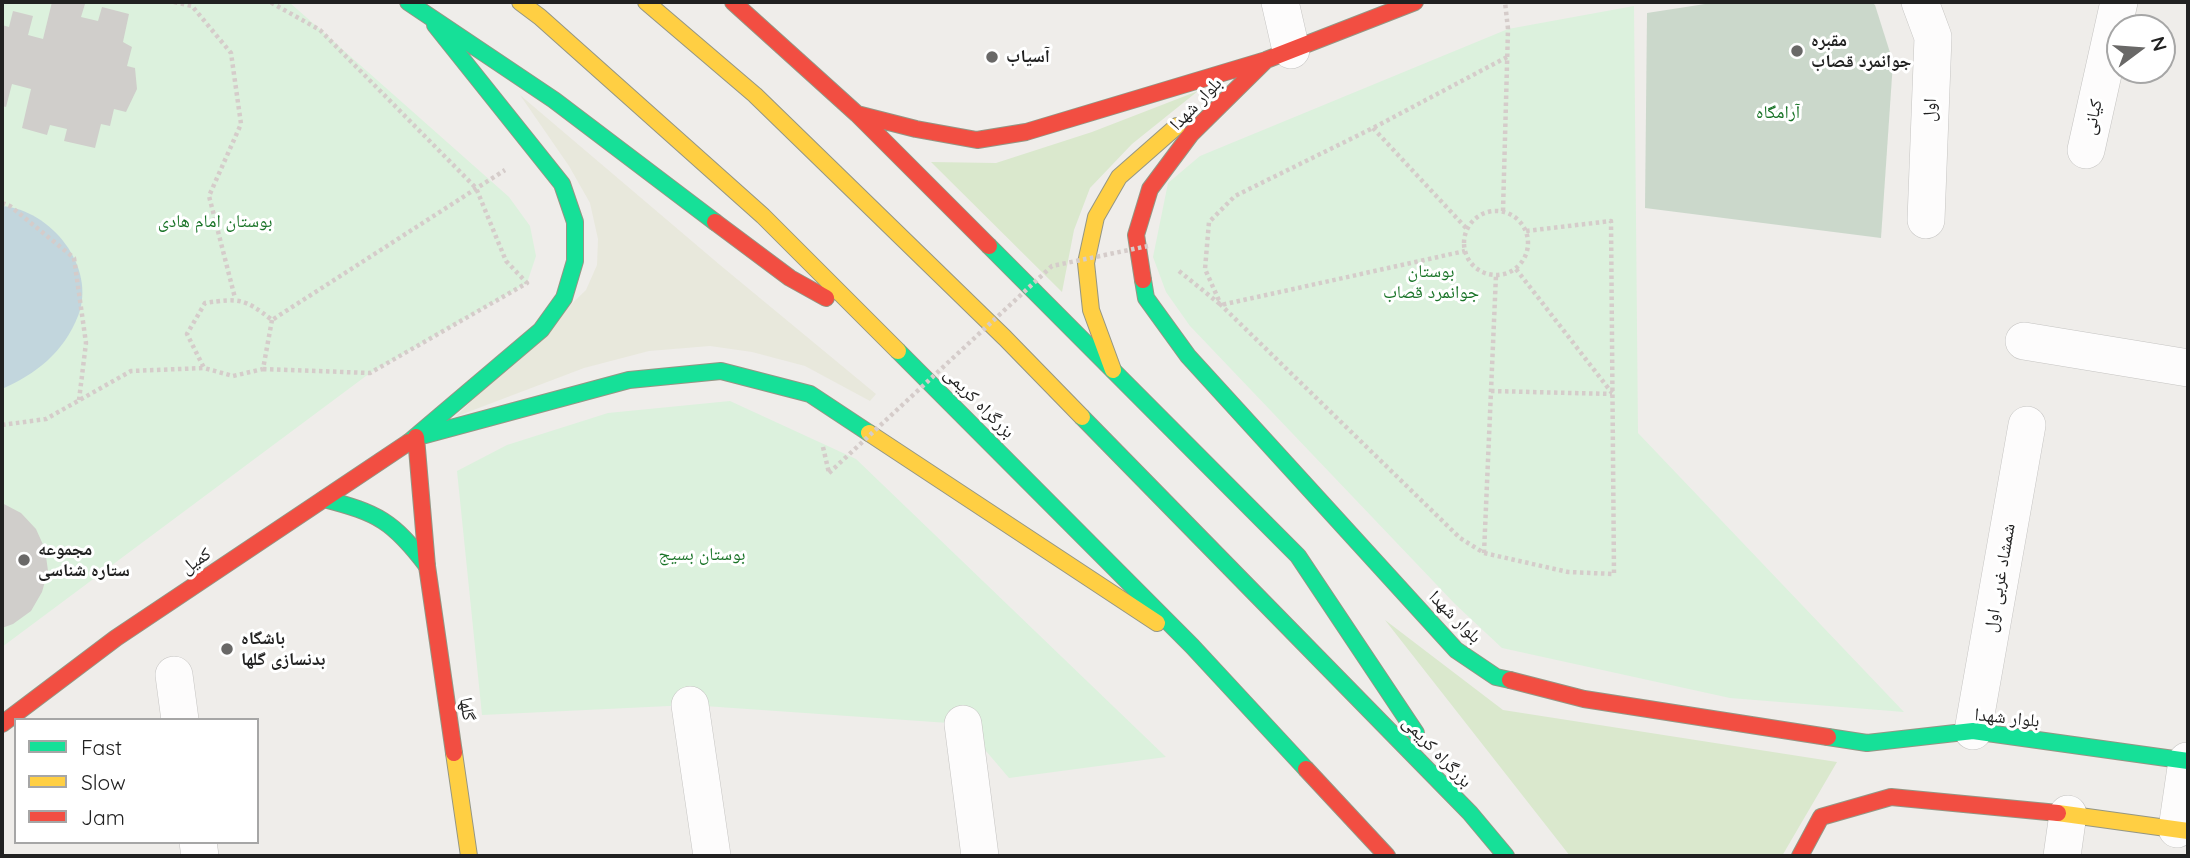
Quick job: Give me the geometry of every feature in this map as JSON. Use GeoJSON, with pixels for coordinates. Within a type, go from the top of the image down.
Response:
{"type":"FeatureCollection","features":[{"type":"Feature","properties":{"kind":"main road"},"geometry":{"type":"LineString","coordinates":[[408,2],[554,100],[790,278],[869,321]]}},
{"type":"Feature","properties":{"kind":"main road","name":"بزرگراه کریمی"},"geometry":{"type":"LineString","coordinates":[[520,2],[763,216],[1192,646],[1387,856]]}},
{"type":"Feature","properties":{"kind":"main road","name":"بزرگراه کریمی"},"geometry":{"type":"LineString","coordinates":[[646,2],[755,95],[986,319],[1252,588],[1469,813],[1506,856]]}},
{"type":"Feature","properties":{"kind":"main road"},"geometry":{"type":"LineString","coordinates":[[733,2],[857,114],[1298,556],[1469,813]]}},
{"type":"Feature","properties":{"kind":"main road"},"geometry":{"type":"LineString","coordinates":[[857,114],[916,129],[977,140],[1026,132],[1278,55],[1415,2]]}},
{"type":"Feature","properties":{"kind":"main road"},"geometry":{"type":"LineString","coordinates":[[416,437],[541,330],[564,298],[575,261],[575,222],[562,184],[425,12]]}},
{"type":"Feature","properties":{"kind":"main road"},"geometry":{"type":"LineString","coordinates":[[1113,370],[1091,310],[1086,264],[1096,217],[1119,177],[1191,113],[1278,55]]}},
{"type":"Feature","properties":{"kind":"main road","name":"بلوار شهدا"},"geometry":{"type":"LineString","coordinates":[[1278,55],[1191,134],[1150,188],[1136,235],[1146,298],[1188,356],[1456,650],[1496,677],[1584,699],[1867,743],[1973,731],[2188,761]]}},
{"type":"Feature","properties":{"kind":"main road"},"geometry":{"type":"LineString","coordinates":[[416,437],[629,380],[721,371],[810,394],[1192,646]]}},
{"type":"Feature","properties":{"kind":"main road","name":"کمیل"},"geometry":{"type":"LineString","coordinates":[[2,724],[116,638],[416,437]]}},
{"type":"Feature","properties":{"kind":"main road","name":"گلها"},"geometry":{"type":"LineString","coordinates":[[416,437],[427,566],[469,856]]}},
{"type":"Feature","properties":{"kind":"main road","name":"گلها"},"geometry":{"type":"LineString","coordinates":[[324,499],[386,518],[403,534],[427,566]]}},
{"type":"Feature","properties":{"kind":"main road"},"geometry":{"type":"LineString","coordinates":[[1800,856],[1821,817],[1891,797],[2068,814],[2183,830]]}},
{"type":"Feature","properties":{"kind":"street"},"geometry":{"type":"LineString","coordinates":[[1278,55],[1280,2]]}},
{"type":"Feature","properties":{"kind":"street","name":"اول"},"geometry":{"type":"LineString","coordinates":[[1920,2],[1933,37],[1926,220]]}},
{"type":"Feature","properties":{"kind":"street","name":"کیانی"},"geometry":{"type":"LineString","coordinates":[[2086,150],[2119,2]]}},
{"type":"Feature","properties":{"kind":"street"},"geometry":{"type":"LineString","coordinates":[[2024,341],[2188,368]]}},
{"type":"Feature","properties":{"kind":"street","name":"شمشاد غربی اول"},"geometry":{"type":"LineString","coordinates":[[1973,731],[2027,425]]}},
{"type":"Feature","properties":{"kind":"street"},"geometry":{"type":"LineString","coordinates":[[174,675],[180,718]]}},
{"type":"Feature","properties":{"kind":"street"},"geometry":{"type":"LineString","coordinates":[[690,705],[712,856]]}},
{"type":"Feature","properties":{"kind":"street"},"geometry":{"type":"LineString","coordinates":[[963,724],[981,856]]}},
{"type":"Feature","properties":{"kind":"street"},"geometry":{"type":"LineString","coordinates":[[2183,830],[2188,761]]}},
{"type":"Feature","properties":{"kind":"street"},"geometry":{"type":"LineString","coordinates":[[2062,856],[2068,814]]}},
{"type":"Feature","properties":{"kind":"path"},"geometry":{"type":"LineString","coordinates":[[174,2],[192,6],[231,53],[241,124],[209,195],[235,298]]}},
{"type":"Feature","properties":{"kind":"path"},"geometry":{"type":"LineString","coordinates":[[2,425],[46,419],[131,371],[204,368],[233,376],[263,369],[370,373],[527,283],[506,261],[476,188],[320,30],[270,2]]}},
{"type":"Feature","properties":{"kind":"path"},"geometry":{"type":"LineString","coordinates":[[1503,211],[1508,29],[1505,2]]}},
{"type":"Feature","properties":{"kind":"path"},"geometry":{"type":"LineString","coordinates":[[1221,305],[1205,269],[1209,222],[1235,196],[1373,128],[1507,57]]}},
{"type":"Feature","properties":{"kind":"path"},"geometry":{"type":"LineString","coordinates":[[1373,128],[1467,229]]}},
{"type":"Feature","properties":{"kind":"path"},"geometry":{"type":"LineString","coordinates":[[263,369],[272,320],[535,151]]}},
{"type":"Feature","properties":{"kind":"path"},"geometry":{"type":"LineString","coordinates":[[2,203],[10,206],[75,258],[86,343],[79,400]]}},
{"type":"Feature","properties":{"kind":"path"},"geometry":{"type":"LineString","coordinates":[[1492,210],[1503,211],[1521,221],[1529,241],[1528,251],[1516,269],[1496,275],[1476,268],[1465,251],[1467,229],[1473,220],[1482,214],[1492,210]]}},
{"type":"Feature","properties":{"kind":"path"},"geometry":{"type":"LineString","coordinates":[[1169,263],[1221,305],[1460,538],[1484,553],[1568,572],[1614,574],[1611,221],[1526,231]]}},
{"type":"Feature","properties":{"kind":"path"},"geometry":{"type":"LineString","coordinates":[[821,441],[829,473],[1052,266],[1148,246],[1158,255]]}},
{"type":"Feature","properties":{"kind":"path"},"geometry":{"type":"LineString","coordinates":[[1221,305],[1465,251]]}},
{"type":"Feature","properties":{"kind":"path"},"geometry":{"type":"LineString","coordinates":[[1516,269],[1612,394]]}},
{"type":"Feature","properties":{"kind":"path"},"geometry":{"type":"LineString","coordinates":[[1484,553],[1496,275]]}},
{"type":"Feature","properties":{"kind":"path"},"geometry":{"type":"LineString","coordinates":[[204,368],[187,334],[205,303],[235,298],[255,307],[272,320]]}},
{"type":"Feature","properties":{"kind":"path"},"geometry":{"type":"LineString","coordinates":[[1491,391],[1612,394]]}},
{"type":"Feature","properties":{"kind":"shaded area"},"geometry":{"type":"Polygon","coordinates":[[[520,95],[876,394],[870,401],[805,366],[752,352],[710,346],[649,351],[584,368],[455,417],[586,290],[597,265],[598,239],[590,203],[569,166],[520,95]]]}},
{"type":"Feature","properties":{"kind":"shaded area"},"geometry":{"type":"Polygon","coordinates":[[[2,206],[37,218],[53,230],[75,261],[81,279],[82,297],[72,329],[57,351],[37,369],[2,389],[2,206]]]}},
{"type":"Feature","properties":{"kind":"green space","name":"بوستان امام هادی"},"geometry":{"type":"Polygon","coordinates":[[[2,2],[289,2],[509,197],[530,226],[536,256],[527,283],[370,373],[2,647],[2,2]]]}},
{"type":"Feature","properties":{"kind":"green space","name":"آرامگاه"},"geometry":{"type":"Polygon","coordinates":[[[1718,2],[1871,2],[1875,5],[1893,62],[1881,238],[1645,208],[1647,13],[1718,2]]]}},
{"type":"Feature","properties":{"kind":"green space","name":"بوستان جوانمرد قصاب"},"geometry":{"type":"Polygon","coordinates":[[[1634,6],[1638,433],[1904,712],[1730,698],[1502,648],[1455,604],[1190,326],[1166,292],[1153,257],[1168,183],[1200,156],[1508,29],[1634,6]]]}},
{"type":"Feature","properties":{"kind":"green space"},"geometry":{"type":"Polygon","coordinates":[[[1198,91],[1132,144],[1090,188],[1074,230],[1062,292],[931,162],[996,163],[1092,132],[1198,91]]]}},
{"type":"Feature","properties":{"kind":"green space","name":"بوستان بسیج"},"geometry":{"type":"Polygon","coordinates":[[[730,401],[856,459],[1166,757],[1009,778],[963,724],[690,705],[482,715],[457,471],[507,445],[608,413],[730,401]]]}},
{"type":"Feature","properties":{"kind":"green space"},"geometry":{"type":"Polygon","coordinates":[[[1385,620],[1503,710],[1837,762],[1782,856],[1570,856],[1385,620]]]}},
{"type":"Feature","properties":{"kind":"building"},"geometry":{"type":"Polygon","coordinates":[[[52,2],[85,4],[81,17],[98,21],[102,7],[129,14],[123,42],[132,47],[127,66],[135,68],[137,89],[126,112],[114,109],[110,126],[101,124],[95,148],[64,141],[67,129],[50,125],[47,135],[22,128],[31,89],[12,84],[6,107],[2,106],[2,25],[9,27],[13,11],[33,16],[28,35],[43,39],[52,2]]]}},
{"type":"Feature","properties":{"kind":"building","name":"مجموعه ستاره شناسی"},"geometry":{"type":"Polygon","coordinates":[[[2,503],[21,513],[36,529],[45,549],[48,571],[42,592],[31,611],[13,624],[2,628],[2,503]]]}},
{"type":"Feature","properties":{"kind":"traffic: fast"},"geometry":{"type":"LineString","coordinates":[[408,2],[554,100],[715,222]]}},
{"type":"Feature","properties":{"kind":"traffic: fast"},"geometry":{"type":"LineString","coordinates":[[409,442],[541,330],[564,298],[575,261],[575,222],[562,184],[435,25]]}},
{"type":"Feature","properties":{"kind":"traffic: fast"},"geometry":{"type":"LineString","coordinates":[[989,246],[1298,556],[1416,733]]}},
{"type":"Feature","properties":{"kind":"traffic: fast"},"geometry":{"type":"LineString","coordinates":[[1143,280],[1146,298],[1188,356],[1456,650],[1496,677],[1510,680]]}},
{"type":"Feature","properties":{"kind":"traffic: fast"},"geometry":{"type":"LineString","coordinates":[[898,351],[1192,646],[1306,769]]}},
{"type":"Feature","properties":{"kind":"traffic: fast"},"geometry":{"type":"LineString","coordinates":[[425,435],[629,380],[721,371],[810,394],[869,433]]}},
{"type":"Feature","properties":{"kind":"traffic: fast"},"geometry":{"type":"LineString","coordinates":[[1082,417],[1470,813],[1506,856]]}},
{"type":"Feature","properties":{"kind":"traffic: fast"},"geometry":{"type":"LineString","coordinates":[[324,499],[358,509],[383,521],[404,539],[427,566]]}},
{"type":"Feature","properties":{"kind":"traffic: fast"},"geometry":{"type":"LineString","coordinates":[[1828,737],[1867,743],[1973,731],[2188,761]]}},
{"type":"Feature","properties":{"kind":"traffic: slow"},"geometry":{"type":"LineString","coordinates":[[520,2],[763,216],[898,351]]}},
{"type":"Feature","properties":{"kind":"traffic: slow"},"geometry":{"type":"LineString","coordinates":[[646,2],[755,95],[1005,338],[1082,417]]}},
{"type":"Feature","properties":{"kind":"traffic: slow"},"geometry":{"type":"LineString","coordinates":[[1113,370],[1091,310],[1086,263],[1096,217],[1119,177],[1177,126]]}},
{"type":"Feature","properties":{"kind":"traffic: slow"},"geometry":{"type":"LineString","coordinates":[[869,433],[1157,623]]}},
{"type":"Feature","properties":{"kind":"traffic: slow"},"geometry":{"type":"LineString","coordinates":[[454,753],[469,856]]}},
{"type":"Feature","properties":{"kind":"traffic: slow"},"geometry":{"type":"LineString","coordinates":[[2058,813],[2188,831]]}},
{"type":"Feature","properties":{"kind":"traffic: jam"},"geometry":{"type":"LineString","coordinates":[[733,2],[857,114],[989,246]]}},
{"type":"Feature","properties":{"kind":"traffic: jam"},"geometry":{"type":"LineString","coordinates":[[857,114],[916,129],[977,140],[1026,132],[1266,60],[1415,2]]}},
{"type":"Feature","properties":{"kind":"traffic: jam"},"geometry":{"type":"LineString","coordinates":[[1143,280],[1136,235],[1150,189],[1191,134],[1266,60]]}},
{"type":"Feature","properties":{"kind":"traffic: jam"},"geometry":{"type":"LineString","coordinates":[[715,222],[790,278],[826,298]]}},
{"type":"Feature","properties":{"kind":"traffic: jam"},"geometry":{"type":"LineString","coordinates":[[416,437],[427,566],[454,753]]}},
{"type":"Feature","properties":{"kind":"traffic: jam"},"geometry":{"type":"LineString","coordinates":[[2,724],[116,638],[409,442]]}},
{"type":"Feature","properties":{"kind":"traffic: jam"},"geometry":{"type":"LineString","coordinates":[[1510,680],[1584,699],[1828,737]]}},
{"type":"Feature","properties":{"kind":"traffic: jam"},"geometry":{"type":"LineString","coordinates":[[1306,769],[1387,856]]}},
{"type":"Feature","properties":{"kind":"traffic: jam"},"geometry":{"type":"LineString","coordinates":[[1800,856],[1821,817],[1891,797],[2058,813]]}},
{"type":"Feature","properties":{"kind":"place","name":"مقبره جوانمرد قصاب"},"geometry":{"type":"Point","coordinates":[1797,51]}},
{"type":"Feature","properties":{"kind":"place","name":"آسیاب"},"geometry":{"type":"Point","coordinates":[992,57]}},
{"type":"Feature","properties":{"kind":"place","name":"مجموعه ستاره شناسی"},"geometry":{"type":"Point","coordinates":[24,560]}},
{"type":"Feature","properties":{"kind":"place","name":"باشگاه بدنسازی گلها"},"geometry":{"type":"Point","coordinates":[227,649]}}]}
